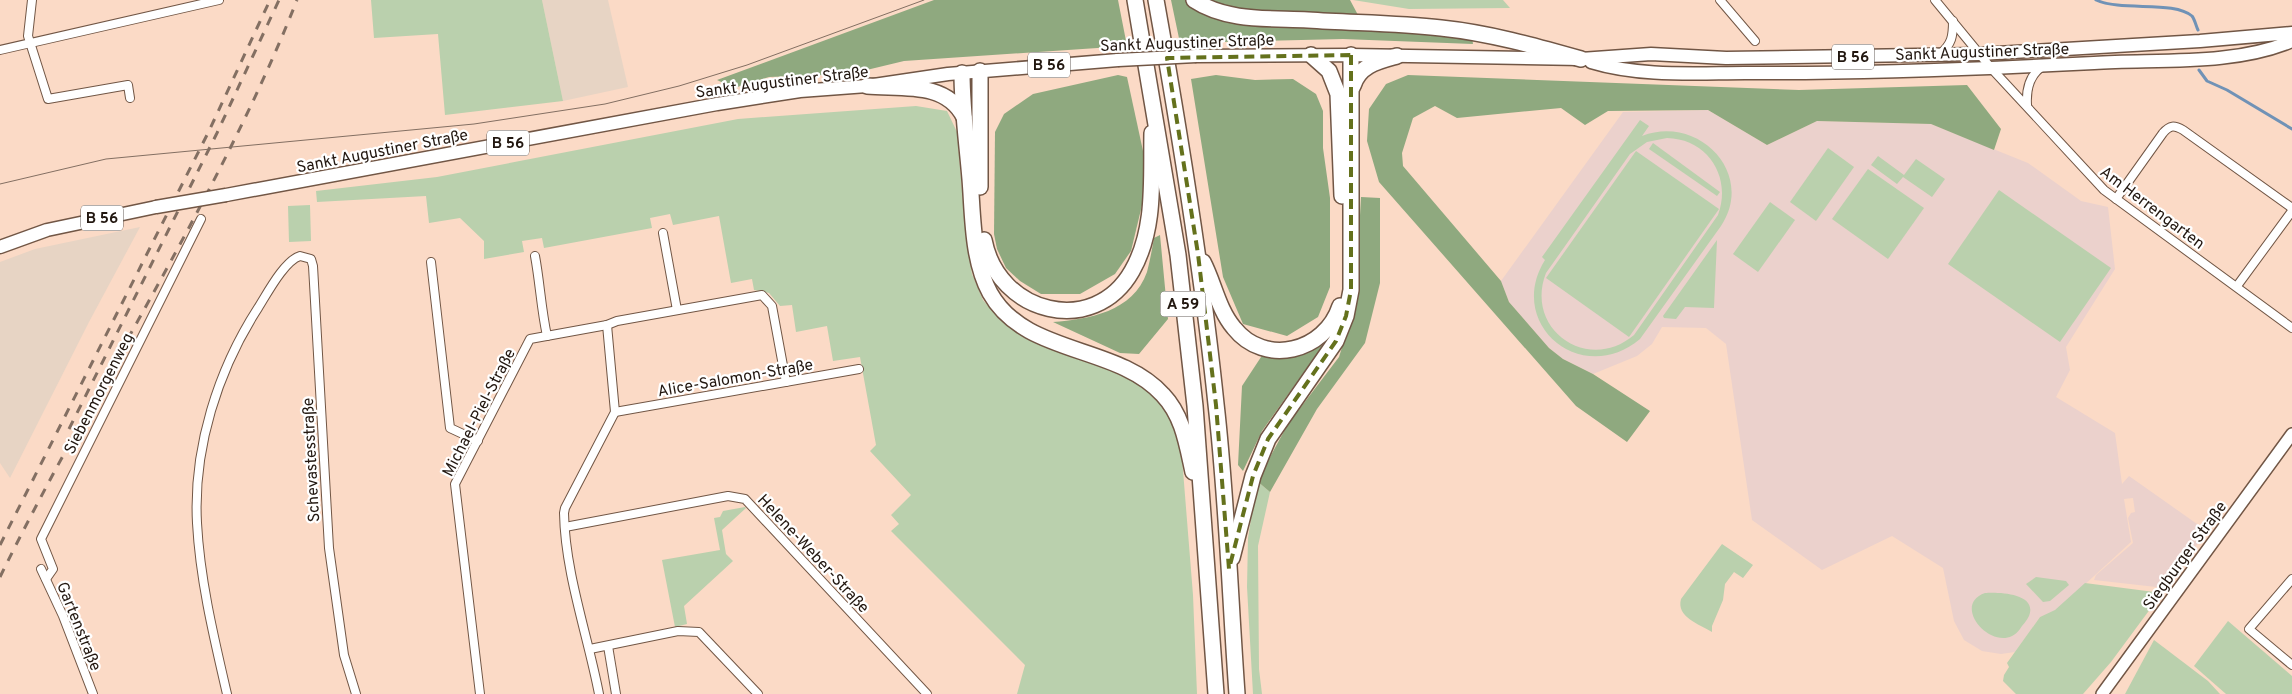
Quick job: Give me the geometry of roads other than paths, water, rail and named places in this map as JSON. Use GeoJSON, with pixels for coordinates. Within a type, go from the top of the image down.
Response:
{"type":"FeatureCollection","features":[{"type":"Feature","properties":{"kind":"highway","name":"A 59"},"geometry":{"type":"LineString","coordinates":[[1135,0],[1178,255],[1195,406],[1216,694]]}},
{"type":"Feature","properties":{"kind":"highway","name":"A 59"},"geometry":{"type":"LineString","coordinates":[[1156,0],[1177,116],[1198,254],[1216,405],[1237,694]]}},
{"type":"Feature","properties":{"kind":"highway"},"geometry":{"type":"LineString","coordinates":[[1194,0],[1210,8],[1248,17],[1420,26],[1471,32],[1520,41],[1582,59]]}},
{"type":"Feature","properties":{"kind":"highway"},"geometry":{"type":"LineString","coordinates":[[1198,254],[1213,281],[1219,301],[1233,327],[1255,345],[1273,350],[1295,349],[1305,346],[1321,336],[1337,316],[1344,288],[1338,94],[1328,71],[1311,55]]}},
{"type":"Feature","properties":{"kind":"highway"},"geometry":{"type":"LineString","coordinates":[[1229,569],[1253,476],[1268,439],[1336,341],[1346,316],[1351,290],[1352,55]]}},
{"type":"Feature","properties":{"kind":"highway"},"geometry":{"type":"LineString","coordinates":[[1352,90],[1355,78],[1365,68],[1380,60],[1397,56]]}},
{"type":"Feature","properties":{"kind":"highway"},"geometry":{"type":"LineString","coordinates":[[980,72],[979,157],[983,236],[986,252],[994,271],[1005,285],[1019,297],[1034,305],[1050,309],[1078,309],[1108,296],[1121,286],[1138,260],[1147,232],[1150,209],[1152,94]]}},
{"type":"Feature","properties":{"kind":"highway"},"geometry":{"type":"LineString","coordinates":[[962,73],[964,119],[975,239],[981,272],[991,294],[1005,314],[1027,329],[1124,367],[1163,395],[1184,432],[1204,515]]}},
{"type":"Feature","properties":{"kind":"highway"},"geometry":{"type":"LineString","coordinates":[[867,86],[936,91],[951,100],[960,109],[964,119]]}},
{"type":"Feature","properties":{"kind":"main road","name":"Sankt Augustiner Straße"},"geometry":{"type":"LineString","coordinates":[[0,247],[47,230],[156,207],[718,104],[800,92],[867,86],[962,73],[1118,60],[1196,56],[1352,55],[1582,59],[1651,54],[1726,58],[1980,54],[2200,41],[2292,33]]}},
{"type":"Feature","properties":{"kind":"main road","name":"Sankt Augustiner Straße"},"geometry":{"type":"LineString","coordinates":[[1582,59],[1614,69],[1722,73],[1992,68],[2252,54],[2292,41]]}},
{"type":"Feature","properties":{"kind":"main road","name":"Siegburger Straße"},"geometry":{"type":"LineString","coordinates":[[2102,694],[2292,434]]}},
{"type":"Feature","properties":{"kind":"street"},"geometry":{"type":"LineString","coordinates":[[32,0],[28,36],[48,99],[128,85],[130,98]]}},
{"type":"Feature","properties":{"kind":"street"},"geometry":{"type":"LineString","coordinates":[[0,50],[219,0]]}},
{"type":"Feature","properties":{"kind":"street"},"geometry":{"type":"LineString","coordinates":[[1720,0],[1755,41]]}},
{"type":"Feature","properties":{"kind":"street","name":"Am Herrengarten"},"geometry":{"type":"LineString","coordinates":[[1935,0],[1992,68],[2085,171],[2116,199],[2292,328]]}},
{"type":"Feature","properties":{"kind":"street"},"geometry":{"type":"LineString","coordinates":[[1940,55],[1951,43],[1953,21]]}},
{"type":"Feature","properties":{"kind":"street"},"geometry":{"type":"LineString","coordinates":[[2027,106],[2029,83],[2037,70],[2044,66]]}},
{"type":"Feature","properties":{"kind":"street"},"geometry":{"type":"LineString","coordinates":[[2116,199],[2163,134],[2170,127],[2174,126],[2183,130],[2292,210],[2237,286]]}},
{"type":"Feature","properties":{"kind":"street","name":"Siebenmorgenweg"},"geometry":{"type":"LineString","coordinates":[[46,579],[53,569],[41,539],[201,219]]}},
{"type":"Feature","properties":{"kind":"street"},"geometry":{"type":"LineString","coordinates":[[662,233],[677,310]]}},
{"type":"Feature","properties":{"kind":"street","name":"Schevastesstraße"},"geometry":{"type":"LineString","coordinates":[[227,694],[201,563],[197,522],[199,471],[213,404],[232,353],[248,323],[282,272],[294,258],[300,256],[311,259],[315,292],[328,548],[344,655],[356,694]]}},
{"type":"Feature","properties":{"kind":"street"},"geometry":{"type":"LineString","coordinates":[[535,256],[541,292],[539,298],[547,336]]}},
{"type":"Feature","properties":{"kind":"street"},"geometry":{"type":"LineString","coordinates":[[431,262],[450,428],[478,441]]}},
{"type":"Feature","properties":{"kind":"street","name":"Michael-Piel-Straße"},"geometry":{"type":"LineString","coordinates":[[480,694],[455,484],[530,339],[607,325],[617,321],[764,295],[772,306],[786,382]]}},
{"type":"Feature","properties":{"kind":"street"},"geometry":{"type":"LineString","coordinates":[[600,694],[590,649],[583,631],[565,528],[565,508],[615,412],[607,325]]}},
{"type":"Feature","properties":{"kind":"street","name":"Alice-Salomon-Straße"},"geometry":{"type":"LineString","coordinates":[[615,412],[859,369]]}},
{"type":"Feature","properties":{"kind":"street","name":"Helene-Weber-Straße"},"geometry":{"type":"LineString","coordinates":[[565,528],[728,496],[745,499],[927,694]]}},
{"type":"Feature","properties":{"kind":"street","name":"Gartenstraße"},"geometry":{"type":"LineString","coordinates":[[41,569],[63,616],[92,694]]}},
{"type":"Feature","properties":{"kind":"street"},"geometry":{"type":"LineString","coordinates":[[2292,579],[2250,629],[2292,664]]}},
{"type":"Feature","properties":{"kind":"street"},"geometry":{"type":"LineString","coordinates":[[590,649],[678,631],[699,632],[758,694]]}},
{"type":"Feature","properties":{"kind":"street"},"geometry":{"type":"LineString","coordinates":[[608,646],[616,694]]}},
{"type":"Feature","properties":{"kind":"waterway"},"geometry":{"type":"LineString","coordinates":[[2096,0],[2119,5],[2173,8],[2184,11],[2192,16],[2198,30]]}},
{"type":"Feature","properties":{"kind":"waterway"},"geometry":{"type":"LineString","coordinates":[[2199,70],[2207,81],[2227,90],[2292,129]]}},
{"type":"Feature","properties":{"kind":"tram line"},"geometry":{"type":"LineString","coordinates":[[0,184],[106,159],[474,124],[605,104],[679,86],[747,65],[924,0]]}},
{"type":"Feature","properties":{"kind":"railway"},"geometry":{"type":"LineString","coordinates":[[0,545],[209,131],[270,0]]}},
{"type":"Feature","properties":{"kind":"railway"},"geometry":{"type":"LineString","coordinates":[[69,429],[217,133],[279,0]]}},
{"type":"Feature","properties":{"kind":"railway"},"geometry":{"type":"LineString","coordinates":[[0,577],[75,433],[193,220],[265,75],[297,0]]}}]}
